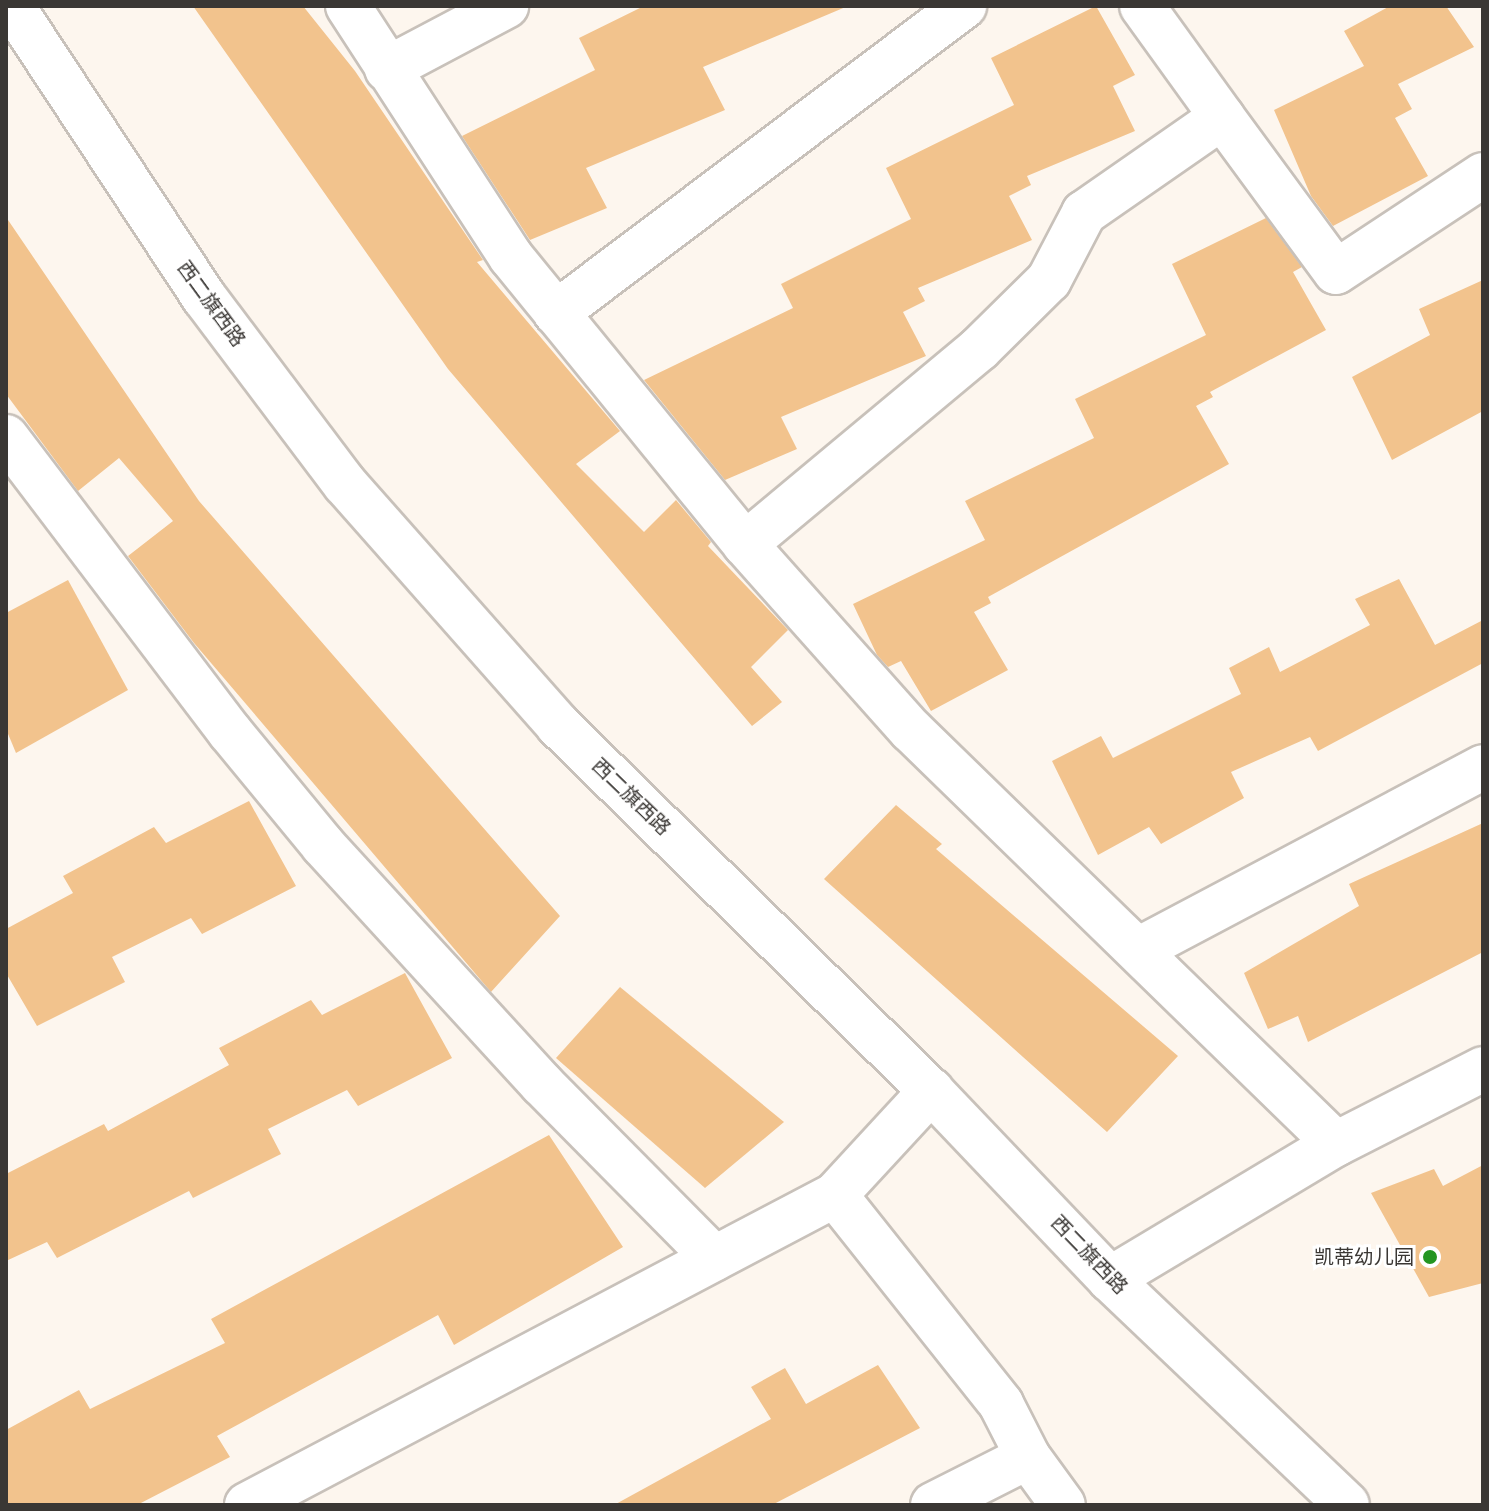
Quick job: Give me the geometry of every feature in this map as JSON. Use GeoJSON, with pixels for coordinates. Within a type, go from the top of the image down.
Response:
{"type":"FeatureCollection","features":[{"type":"Feature","properties":{"kind":"street","name":"西二旗西路"},"geometry":{"type":"LineString","coordinates":[[12,6],[204,297],[345,484],[558,725],[931,1091],[1110,1279],[1347,1505]]}},
{"type":"Feature","properties":{"kind":"street"},"geometry":{"type":"LineString","coordinates":[[348,6],[511,257],[745,544],[911,730],[1336,1144]]}},
{"type":"Feature","properties":{"kind":"street"},"geometry":{"type":"LineString","coordinates":[[387,69],[506,6]]}},
{"type":"Feature","properties":{"kind":"street"},"geometry":{"type":"LineString","coordinates":[[556,313],[964,6]]}},
{"type":"Feature","properties":{"kind":"street"},"geometry":{"type":"LineString","coordinates":[[1142,6],[1336,272],[1483,175]]}},
{"type":"Feature","properties":{"kind":"street"},"geometry":{"type":"LineString","coordinates":[[745,544],[979,349],[1049,280],[1084,213],[1222,117]]}},
{"type":"Feature","properties":{"kind":"street"},"geometry":{"type":"LineString","coordinates":[[6,437],[230,732],[323,845],[542,1084],[714,1258]]}},
{"type":"Feature","properties":{"kind":"street"},"geometry":{"type":"LineString","coordinates":[[1138,950],[1483,767]]}},
{"type":"Feature","properties":{"kind":"street"},"geometry":{"type":"LineString","coordinates":[[1110,1279],[1336,1144],[1483,1069]]}},
{"type":"Feature","properties":{"kind":"street"},"geometry":{"type":"LineString","coordinates":[[247,1505],[835,1195],[931,1091]]}},
{"type":"Feature","properties":{"kind":"street"},"geometry":{"type":"LineString","coordinates":[[835,1195],[1001,1404],[1028,1457],[1063,1505]]}},
{"type":"Feature","properties":{"kind":"street"},"geometry":{"type":"LineString","coordinates":[[933,1505],[1028,1457]]}},
{"type":"Feature","properties":{"kind":"building"},"geometry":{"type":"Polygon","coordinates":[[[193,6],[303,6],[355,71],[483,260],[477,262],[620,431],[576,464],[644,532],[676,500],[711,542],[708,546],[788,630],[751,667],[782,702],[752,726],[448,369],[193,6]]]}},
{"type":"Feature","properties":{"kind":"building"},"geometry":{"type":"Polygon","coordinates":[[[644,6],[848,6],[703,67],[725,110],[586,168],[607,208],[530,240],[462,136],[595,70],[579,38],[644,6]]]}},
{"type":"Feature","properties":{"kind":"building"},"geometry":{"type":"Polygon","coordinates":[[[1096,6],[1135,75],[1113,86],[1135,131],[1027,176],[1031,185],[1009,196],[1032,240],[918,288],[925,301],[903,312],[926,356],[781,417],[797,449],[725,480],[644,380],[793,308],[781,284],[911,219],[886,168],[1014,105],[991,58],[1096,6]]]}},
{"type":"Feature","properties":{"kind":"building"},"geometry":{"type":"Polygon","coordinates":[[[1390,6],[1446,6],[1474,47],[1398,84],[1412,109],[1395,118],[1428,176],[1333,226],[1311,196],[1274,110],[1364,66],[1344,31],[1390,6]]]}},
{"type":"Feature","properties":{"kind":"building"},"geometry":{"type":"Polygon","coordinates":[[[6,217],[199,501],[560,916],[491,992],[194,643],[128,556],[173,521],[119,458],[78,491],[6,394],[6,217]]]}},
{"type":"Feature","properties":{"kind":"building"},"geometry":{"type":"Polygon","coordinates":[[[1266,218],[1302,267],[1293,272],[1326,330],[1210,392],[1213,397],[1196,406],[1229,464],[988,597],[991,603],[974,612],[1008,670],[931,711],[901,661],[888,667],[877,655],[853,604],[985,540],[965,501],[1094,438],[1075,399],[1206,335],[1172,264],[1266,218]]]}},
{"type":"Feature","properties":{"kind":"building"},"geometry":{"type":"Polygon","coordinates":[[[1483,280],[1483,411],[1392,460],[1352,377],[1430,335],[1419,309],[1483,280]]]}},
{"type":"Feature","properties":{"kind":"building"},"geometry":{"type":"Polygon","coordinates":[[[1399,579],[1435,645],[1483,620],[1483,663],[1318,751],[1310,737],[1231,772],[1244,798],[1161,844],[1149,827],[1098,855],[1052,761],[1101,736],[1113,758],[1241,694],[1229,668],[1269,647],[1280,672],[1370,625],[1355,599],[1399,579]]]}},
{"type":"Feature","properties":{"kind":"building"},"geometry":{"type":"Polygon","coordinates":[[[68,580],[128,690],[16,753],[6,729],[6,613],[68,580]]]}},
{"type":"Feature","properties":{"kind":"building"},"geometry":{"type":"Polygon","coordinates":[[[249,801],[296,886],[202,934],[191,918],[112,957],[125,982],[37,1026],[6,973],[6,929],[73,893],[63,876],[154,827],[166,843],[249,801]]]}},
{"type":"Feature","properties":{"kind":"building"},"geometry":{"type":"Polygon","coordinates":[[[896,805],[942,844],[936,849],[1178,1056],[1107,1132],[824,879],[896,805]]]}},
{"type":"Feature","properties":{"kind":"building"},"geometry":{"type":"Polygon","coordinates":[[[1483,823],[1483,952],[1308,1042],[1298,1016],[1268,1029],[1244,973],[1359,906],[1349,884],[1483,823]]]}},
{"type":"Feature","properties":{"kind":"building"},"geometry":{"type":"Polygon","coordinates":[[[405,973],[452,1058],[358,1106],[347,1090],[268,1129],[281,1154],[193,1198],[189,1191],[57,1258],[47,1242],[6,1261],[6,1174],[104,1124],[108,1131],[229,1065],[219,1048],[311,1000],[322,1015],[405,973]]]}},
{"type":"Feature","properties":{"kind":"building"},"geometry":{"type":"Polygon","coordinates":[[[620,987],[784,1122],[705,1188],[556,1058],[620,987]]]}},
{"type":"Feature","properties":{"kind":"building"},"geometry":{"type":"Polygon","coordinates":[[[549,1135],[623,1247],[454,1345],[438,1315],[217,1436],[230,1457],[137,1505],[6,1505],[6,1430],[79,1390],[90,1409],[225,1343],[211,1319],[549,1135]]]}},
{"type":"Feature","properties":{"kind":"building"},"geometry":{"type":"Polygon","coordinates":[[[1483,1165],[1483,1283],[1429,1297],[1371,1193],[1434,1169],[1443,1186],[1483,1165]]]}},
{"type":"Feature","properties":{"kind":"building"},"geometry":{"type":"Polygon","coordinates":[[[878,1365],[920,1428],[772,1505],[614,1505],[771,1419],[751,1387],[785,1368],[806,1404],[878,1365]]]}},
{"type":"Feature","properties":{"kind":"place","name":"凯蒂幼儿园"},"geometry":{"type":"Point","coordinates":[1430,1257]}}]}
